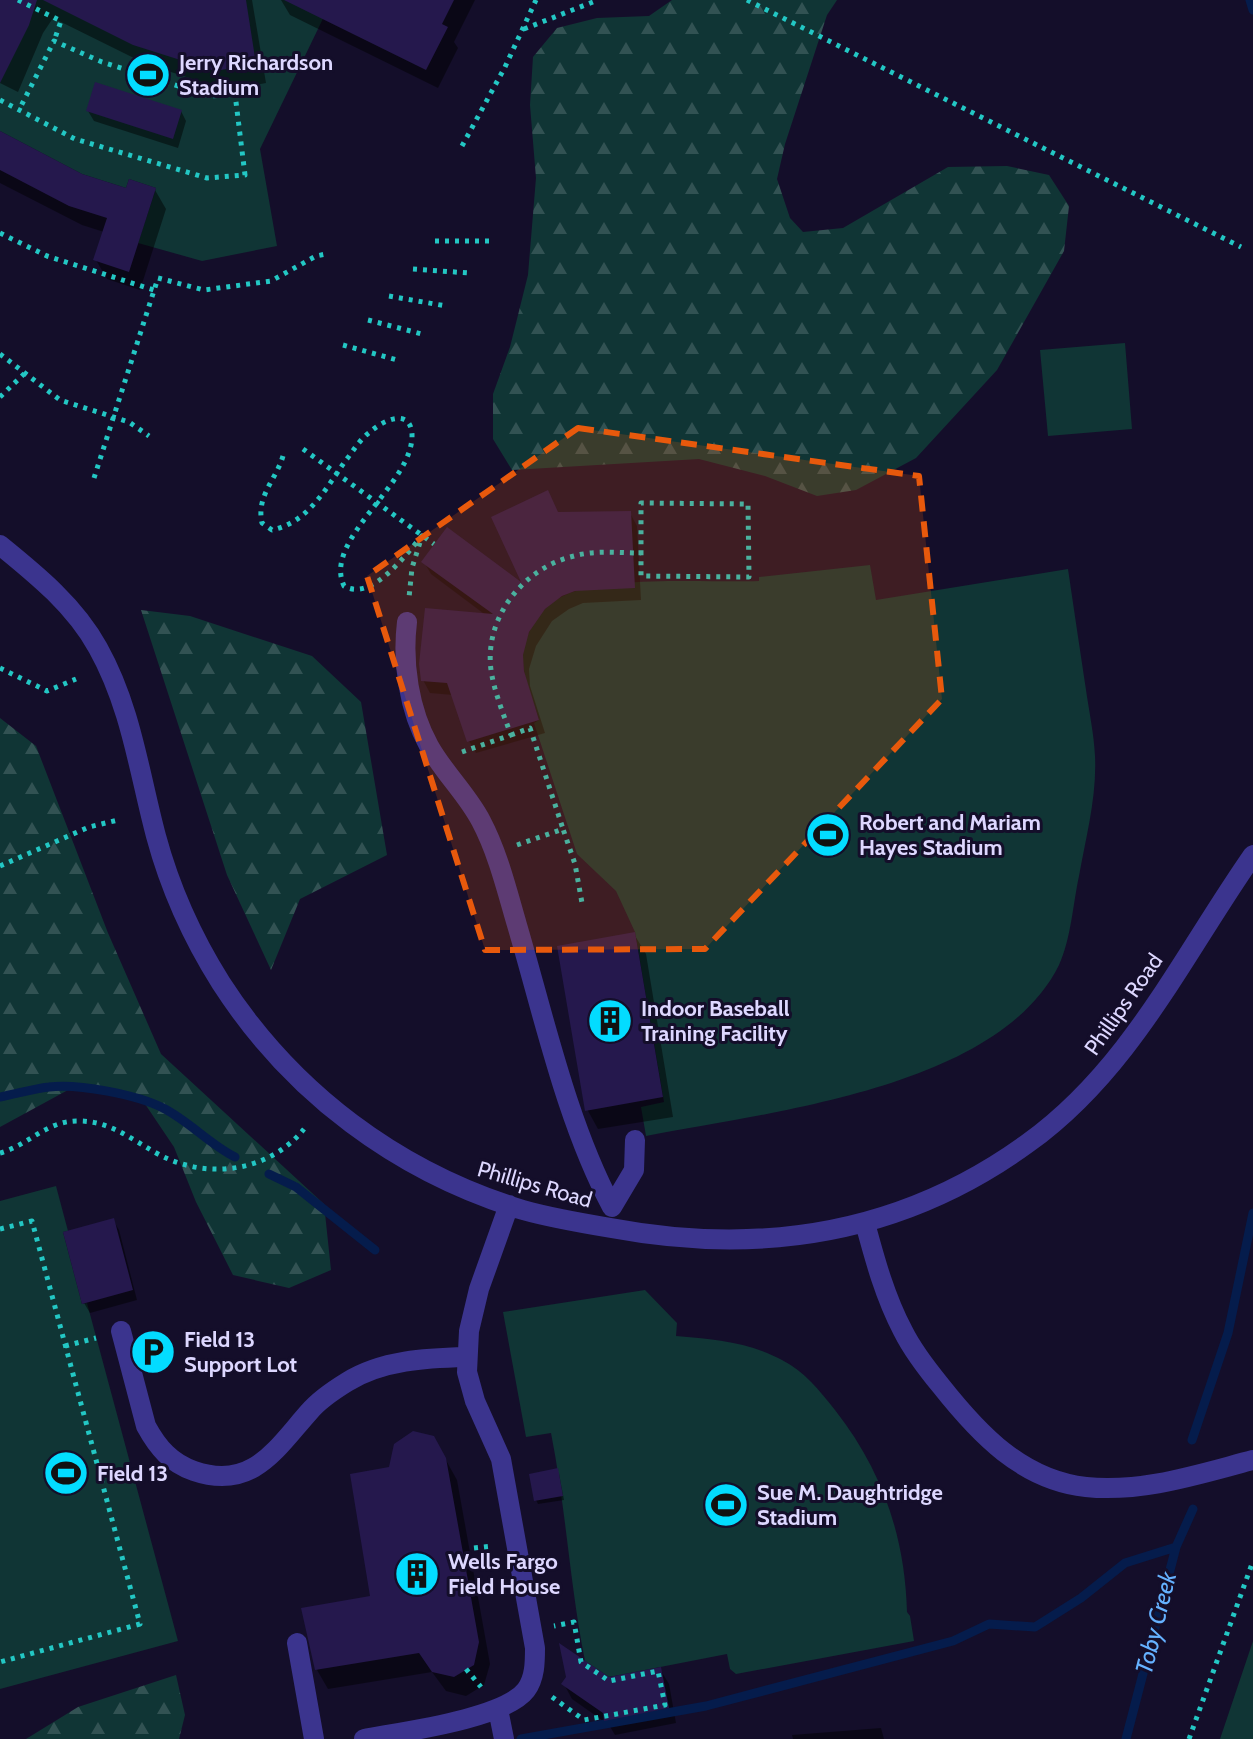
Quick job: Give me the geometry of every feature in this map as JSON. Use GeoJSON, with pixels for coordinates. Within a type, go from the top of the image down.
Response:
{"type":"FeatureCollection","features":[{"type":"Feature","properties":{"kind":"street","name":"Phillips Road"},"geometry":{"type":"LineString","coordinates":[[0,545],[43,581],[72,611],[99,649],[131,726],[157,840],[175,894],[207,960],[252,1026],[298,1078],[363,1133],[452,1184],[509,1205],[642,1234],[728,1241],[790,1237],[865,1223],[925,1202],[971,1179],[1030,1142],[1079,1101],[1127,1045],[1253,855]]}},
{"type":"Feature","properties":{"kind":"street"},"geometry":{"type":"LineString","coordinates":[[407,622],[404,647],[407,675],[423,731],[438,759],[471,802],[483,824],[585,1149],[612,1207]]}},
{"type":"Feature","properties":{"kind":"street"},"geometry":{"type":"LineString","coordinates":[[609,1228],[612,1207],[634,1170],[635,1140]]}},
{"type":"Feature","properties":{"kind":"street"},"geometry":{"type":"LineString","coordinates":[[364,1739],[469,1718],[498,1709],[528,1688],[533,1674],[535,1648],[501,1459],[472,1393],[466,1357],[479,1289],[509,1205]]}},
{"type":"Feature","properties":{"kind":"street"},"geometry":{"type":"LineString","coordinates":[[865,1223],[887,1296],[914,1350],[972,1423],[994,1445],[1022,1465],[1065,1483],[1108,1488],[1174,1480],[1253,1460]]}},
{"type":"Feature","properties":{"kind":"street"},"geometry":{"type":"LineString","coordinates":[[121,1331],[143,1415],[153,1439],[172,1460],[195,1471],[217,1476],[244,1472],[270,1458],[311,1409],[350,1380],[379,1368],[412,1361],[466,1357]]}},
{"type":"Feature","properties":{"kind":"street"},"geometry":{"type":"LineString","coordinates":[[297,1643],[314,1739]]}},
{"type":"Feature","properties":{"kind":"street"},"geometry":{"type":"LineString","coordinates":[[498,1709],[504,1739]]}},
{"type":"Feature","properties":{"kind":"path"},"geometry":{"type":"LineString","coordinates":[[18,0],[61,21],[19,110]]}},
{"type":"Feature","properties":{"kind":"path"},"geometry":{"type":"LineString","coordinates":[[462,146],[536,0]]}},
{"type":"Feature","properties":{"kind":"path"},"geometry":{"type":"LineString","coordinates":[[523,30],[598,0]]}},
{"type":"Feature","properties":{"kind":"path"},"geometry":{"type":"LineString","coordinates":[[747,0],[1241,247]]}},
{"type":"Feature","properties":{"kind":"path"},"geometry":{"type":"LineString","coordinates":[[762,0],[763,8]]}},
{"type":"Feature","properties":{"kind":"path"},"geometry":{"type":"LineString","coordinates":[[0,100],[75,139],[207,178],[245,175],[235,94],[210,96],[102,62],[54,41]]}},
{"type":"Feature","properties":{"kind":"path"},"geometry":{"type":"LineString","coordinates":[[0,233],[47,256],[154,290]]}},
{"type":"Feature","properties":{"kind":"path"},"geometry":{"type":"LineString","coordinates":[[435,241],[490,241]]}},
{"type":"Feature","properties":{"kind":"path"},"geometry":{"type":"LineString","coordinates":[[94,478],[158,278],[204,290],[271,281],[316,256],[326,254]]}},
{"type":"Feature","properties":{"kind":"path"},"geometry":{"type":"LineString","coordinates":[[413,269],[469,273]]}},
{"type":"Feature","properties":{"kind":"path"},"geometry":{"type":"LineString","coordinates":[[389,296],[446,306]]}},
{"type":"Feature","properties":{"kind":"path"},"geometry":{"type":"LineString","coordinates":[[368,320],[422,334]]}},
{"type":"Feature","properties":{"kind":"path"},"geometry":{"type":"LineString","coordinates":[[343,345],[397,360]]}},
{"type":"Feature","properties":{"kind":"path"},"geometry":{"type":"LineString","coordinates":[[0,354],[60,400],[114,417],[149,436]]}},
{"type":"Feature","properties":{"kind":"path"},"geometry":{"type":"LineString","coordinates":[[0,397],[26,372]]}},
{"type":"Feature","properties":{"kind":"path"},"geometry":{"type":"LineString","coordinates":[[283,456],[261,505],[261,520],[269,529],[281,528],[301,517],[371,431],[391,419],[407,421],[412,439],[407,457],[353,538],[344,556],[342,580],[347,588],[360,591],[401,561],[422,536]]}},
{"type":"Feature","properties":{"kind":"path"},"geometry":{"type":"LineString","coordinates":[[303,449],[434,544]]}},
{"type":"Feature","properties":{"kind":"path"},"geometry":{"type":"LineString","coordinates":[[641,503],[748,504],[749,577],[641,576],[641,553],[641,503]]}},
{"type":"Feature","properties":{"kind":"path"},"geometry":{"type":"LineString","coordinates":[[407,622],[412,568],[422,536]]}},
{"type":"Feature","properties":{"kind":"path"},"geometry":{"type":"LineString","coordinates":[[511,735],[492,677],[490,661],[494,629],[509,600],[532,575],[561,559],[586,554],[641,553]]}},
{"type":"Feature","properties":{"kind":"path"},"geometry":{"type":"LineString","coordinates":[[0,668],[47,691],[76,679]]}},
{"type":"Feature","properties":{"kind":"path"},"geometry":{"type":"LineString","coordinates":[[438,759],[530,728],[575,864],[582,903]]}},
{"type":"Feature","properties":{"kind":"path"},"geometry":{"type":"LineString","coordinates":[[0,866],[89,827],[118,820]]}},
{"type":"Feature","properties":{"kind":"path"},"geometry":{"type":"LineString","coordinates":[[493,853],[563,829]]}},
{"type":"Feature","properties":{"kind":"path"},"geometry":{"type":"LineString","coordinates":[[0,1153],[18,1147],[53,1124],[80,1121],[106,1125],[172,1160],[216,1169],[236,1169],[272,1157],[304,1129]]}},
{"type":"Feature","properties":{"kind":"path"},"geometry":{"type":"LineString","coordinates":[[0,1229],[32,1221],[140,1624],[0,1662]]}},
{"type":"Feature","properties":{"kind":"path"},"geometry":{"type":"LineString","coordinates":[[65,1346],[121,1331]]}},
{"type":"Feature","properties":{"kind":"path"},"geometry":{"type":"LineString","coordinates":[[1189,1739],[1253,1561]]}},
{"type":"Feature","properties":{"kind":"path"},"geometry":{"type":"LineString","coordinates":[[551,1626],[574,1622],[581,1662],[609,1681],[658,1671],[665,1705],[584,1720],[551,1696]]}},
{"type":"Feature","properties":{"kind":"highlighted area"},"geometry":{"type":"Polygon","coordinates":[[[578,428],[919,476],[942,699],[705,949],[485,950],[367,576],[578,428]]]}},
{"type":"Feature","properties":{"kind":"green space","name":"Jerry Richardson Stadium"},"geometry":{"type":"Polygon","coordinates":[[[0,0],[332,0],[260,149],[277,246],[202,261],[138,243],[156,188],[129,179],[126,188],[82,174],[0,131],[0,0]]]}},
{"type":"Feature","properties":{"kind":"green space"},"geometry":{"type":"Polygon","coordinates":[[[672,0],[837,0],[827,15],[785,144],[777,179],[790,218],[803,232],[843,228],[948,167],[1007,166],[1049,175],[1069,206],[1064,251],[997,370],[916,458],[856,490],[817,496],[765,476],[699,459],[512,470],[493,439],[493,394],[510,347],[528,275],[536,178],[530,105],[533,57],[557,28],[597,18],[649,16],[672,0]]]}},
{"type":"Feature","properties":{"kind":"green space"},"geometry":{"type":"Polygon","coordinates":[[[1125,343],[1132,429],[1048,436],[1040,350],[1125,343]]]}},
{"type":"Feature","properties":{"kind":"green space","name":"Robert and Mariam Hayes Stadium"},"geometry":{"type":"Polygon","coordinates":[[[870,565],[876,600],[1068,569],[1093,731],[1095,771],[1090,816],[1063,955],[1029,1007],[986,1041],[933,1067],[875,1088],[814,1104],[646,1136],[641,1107],[664,1102],[635,932],[616,891],[577,854],[534,723],[539,720],[523,663],[527,637],[548,606],[582,589],[658,581],[759,581],[759,577],[870,565]]]}},
{"type":"Feature","properties":{"kind":"green space"},"geometry":{"type":"Polygon","coordinates":[[[141,610],[190,616],[312,656],[361,702],[387,855],[300,899],[271,970],[227,875],[141,610]]]}},
{"type":"Feature","properties":{"kind":"green space"},"geometry":{"type":"Polygon","coordinates":[[[0,718],[36,746],[108,933],[161,1054],[324,1204],[331,1270],[289,1288],[233,1275],[196,1202],[174,1147],[139,1095],[79,1084],[0,1127],[0,718]]]}},
{"type":"Feature","properties":{"kind":"green space","name":"Field 13"},"geometry":{"type":"Polygon","coordinates":[[[56,1186],[68,1231],[63,1232],[82,1304],[87,1303],[178,1641],[0,1689],[0,1201],[56,1186]]]}},
{"type":"Feature","properties":{"kind":"green space","name":"Sue M. Daughtridge Stadium"},"geometry":{"type":"Polygon","coordinates":[[[645,1290],[677,1323],[676,1336],[730,1342],[769,1354],[805,1376],[835,1410],[866,1456],[888,1505],[902,1557],[907,1612],[914,1641],[736,1674],[730,1669],[727,1654],[609,1677],[585,1661],[551,1433],[526,1437],[503,1312],[645,1290]]]}},
{"type":"Feature","properties":{"kind":"green space"},"geometry":{"type":"Polygon","coordinates":[[[1253,1641],[1253,1739],[1220,1739],[1253,1641]]]}},
{"type":"Feature","properties":{"kind":"green space"},"geometry":{"type":"Polygon","coordinates":[[[176,1675],[185,1715],[179,1739],[26,1739],[78,1707],[176,1675]]]}},
{"type":"Feature","properties":{"kind":"building"},"geometry":{"type":"Polygon","coordinates":[[[0,0],[37,0],[29,25],[0,83],[0,0]]]}},
{"type":"Feature","properties":{"kind":"building"},"geometry":{"type":"Polygon","coordinates":[[[43,0],[246,0],[256,64],[215,71],[133,45],[43,0]]]}},
{"type":"Feature","properties":{"kind":"building"},"geometry":{"type":"Polygon","coordinates":[[[284,0],[454,0],[442,24],[448,27],[426,70],[284,0]]]}},
{"type":"Feature","properties":{"kind":"building"},"geometry":{"type":"Polygon","coordinates":[[[95,82],[182,110],[173,139],[86,111],[95,82]]]}},
{"type":"Feature","properties":{"kind":"building"},"geometry":{"type":"Polygon","coordinates":[[[0,131],[82,174],[126,188],[129,179],[156,188],[129,272],[93,260],[107,218],[69,206],[0,170],[0,131]]]}},
{"type":"Feature","properties":{"kind":"building"},"geometry":{"type":"Polygon","coordinates":[[[548,490],[558,512],[631,511],[635,588],[575,591],[562,596],[545,609],[529,632],[523,655],[524,671],[539,720],[467,742],[447,683],[421,681],[419,664],[425,608],[493,614],[421,562],[447,527],[521,582],[491,517],[548,490]]]}},
{"type":"Feature","properties":{"kind":"building","name":"Indoor Baseball Training Facility"},"geometry":{"type":"Polygon","coordinates":[[[635,932],[663,1097],[585,1111],[557,946],[635,932]]]}},
{"type":"Feature","properties":{"kind":"building"},"geometry":{"type":"Polygon","coordinates":[[[114,1218],[133,1290],[82,1304],[63,1232],[114,1218]]]}},
{"type":"Feature","properties":{"kind":"building","name":"Wells Fargo Field House"},"geometry":{"type":"Polygon","coordinates":[[[413,1431],[434,1436],[446,1458],[479,1642],[474,1665],[454,1677],[432,1672],[419,1653],[315,1670],[301,1608],[370,1596],[350,1474],[389,1467],[394,1444],[413,1431]]]}},
{"type":"Feature","properties":{"kind":"building"},"geometry":{"type":"Polygon","coordinates":[[[558,1468],[563,1496],[534,1501],[529,1474],[558,1468]]]}},
{"type":"Feature","properties":{"kind":"building"},"geometry":{"type":"Polygon","coordinates":[[[559,1643],[609,1677],[661,1667],[669,1708],[604,1721],[603,1713],[561,1684],[566,1677],[559,1643]]]}},
{"type":"Feature","properties":{"kind":"waterway","name":"Toby Creek"},"geometry":{"type":"LineString","coordinates":[[1250,0],[1253,10]]}},
{"type":"Feature","properties":{"kind":"waterway"},"geometry":{"type":"LineString","coordinates":[[0,1097],[61,1086],[123,1095],[152,1103],[172,1113],[235,1157]]}},
{"type":"Feature","properties":{"kind":"waterway"},"geometry":{"type":"LineString","coordinates":[[269,1174],[296,1187],[375,1250]]}},
{"type":"Feature","properties":{"kind":"waterway","name":"Toby Creek"},"geometry":{"type":"LineString","coordinates":[[1192,1440],[1228,1333],[1253,1213]]}},
{"type":"Feature","properties":{"kind":"waterway","name":"Toby Creek"},"geometry":{"type":"LineString","coordinates":[[1126,1739],[1176,1547],[1193,1509]]}},
{"type":"Feature","properties":{"kind":"waterway"},"geometry":{"type":"LineString","coordinates":[[521,1739],[706,1706],[953,1641],[989,1624],[1035,1627],[1081,1598],[1125,1563],[1176,1547]]}},
{"type":"Feature","properties":{"kind":"place","name":"Jerry Richardson Stadium"},"geometry":{"type":"Point","coordinates":[148,75]}},
{"type":"Feature","properties":{"kind":"place","name":"Robert and Mariam Hayes Stadium"},"geometry":{"type":"Point","coordinates":[828,835]}},
{"type":"Feature","properties":{"kind":"place","name":"Indoor Baseball Training Facility"},"geometry":{"type":"Point","coordinates":[610,1021]}},
{"type":"Feature","properties":{"kind":"place","name":"Field 13 Support Lot"},"geometry":{"type":"Point","coordinates":[153,1352]}},
{"type":"Feature","properties":{"kind":"place","name":"Field 13"},"geometry":{"type":"Point","coordinates":[66,1473]}},
{"type":"Feature","properties":{"kind":"place","name":"Sue M. Daughtridge Stadium"},"geometry":{"type":"Point","coordinates":[726,1505]}},
{"type":"Feature","properties":{"kind":"place","name":"Wells Fargo Field House"},"geometry":{"type":"Point","coordinates":[417,1574]}}]}
